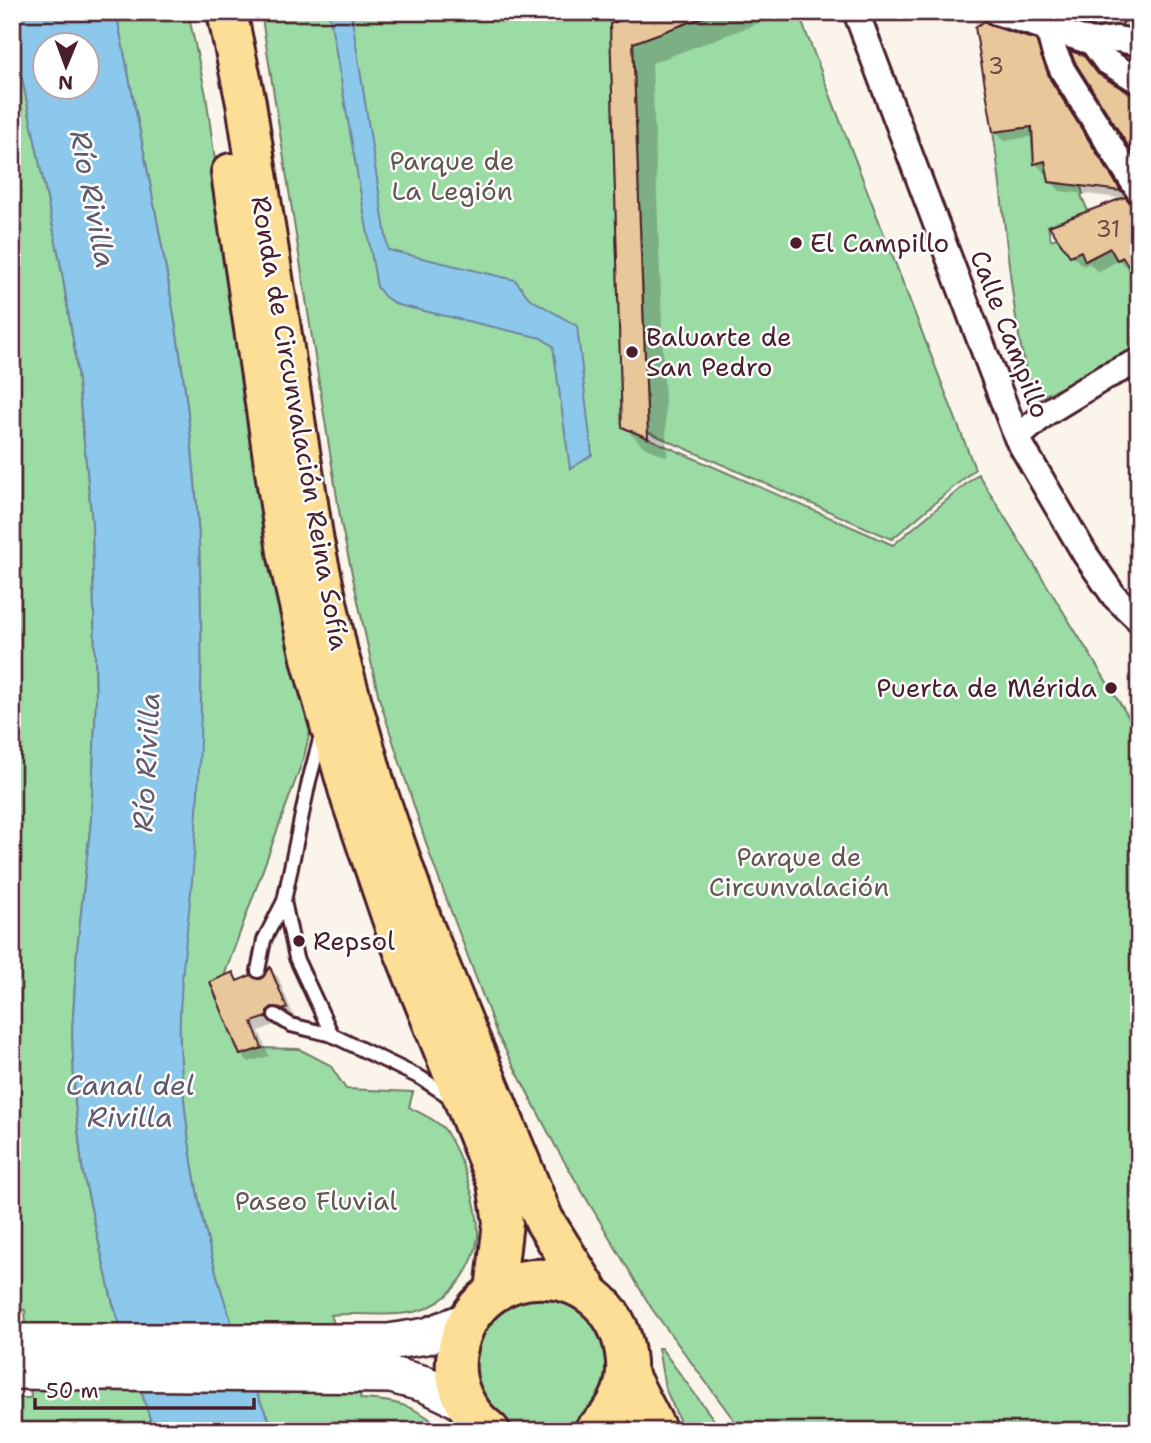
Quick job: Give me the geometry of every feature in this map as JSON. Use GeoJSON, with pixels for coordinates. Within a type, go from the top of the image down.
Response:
{"type":"FeatureCollection","features":[{"type":"Feature","properties":{"kind":"main road","name":"Ronda de Circunvalación Reina Sofía"},"geometry":{"type":"LineString","coordinates":[[203,12],[222,110],[287,552],[312,662],[351,799],[399,939],[497,1183],[503,1222],[495,1292]]}},
{"type":"Feature","properties":{"kind":"main road","name":"Ronda de Circunvalación Reina Sofía"},"geometry":{"type":"LineString","coordinates":[[227,12],[246,103],[314,542],[338,653],[376,788],[424,927],[544,1220],[589,1292],[615,1319],[625,1342],[627,1373],[619,1401],[608,1419],[594,1431]]}},
{"type":"Feature","properties":{"kind":"main road","name":"Ronda de Circunvalación Reina Sofía"},"geometry":{"type":"LineString","coordinates":[[490,1431],[476,1420],[465,1403],[456,1376],[459,1338],[468,1320],[495,1292],[529,1279],[553,1279],[589,1292]]}},
{"type":"Feature","properties":{"kind":"main road"},"geometry":{"type":"LineString","coordinates":[[12,1342],[388,1342],[426,1336],[468,1320]]}},
{"type":"Feature","properties":{"kind":"main road"},"geometry":{"type":"LineString","coordinates":[[12,1371],[391,1375],[425,1384],[465,1403]]}},
{"type":"Feature","properties":{"kind":"main road","name":"Ronda de Circunvalación Reina Sofía"},"geometry":{"type":"LineString","coordinates":[[627,1373],[657,1431]]}},
{"type":"Feature","properties":{"kind":"street","name":"Calle Campillo"},"geometry":{"type":"LineString","coordinates":[[856,12],[1017,438],[1085,554],[1114,596],[1139,620]]}},
{"type":"Feature","properties":{"kind":"street"},"geometry":{"type":"LineString","coordinates":[[996,12],[1092,42],[1117,39],[1139,43]]}},
{"type":"Feature","properties":{"kind":"street"},"geometry":{"type":"LineString","coordinates":[[1048,28],[1063,71],[1139,191]]}},
{"type":"Feature","properties":{"kind":"street"},"geometry":{"type":"LineString","coordinates":[[1092,42],[1106,61],[1139,81]]}},
{"type":"Feature","properties":{"kind":"street"},"geometry":{"type":"LineString","coordinates":[[1017,438],[1046,413],[1105,377],[1139,361]]}},
{"type":"Feature","properties":{"kind":"lane"},"geometry":{"type":"LineString","coordinates":[[258,971],[264,940],[285,901],[309,781],[327,715]]}},
{"type":"Feature","properties":{"kind":"lane"},"geometry":{"type":"LineString","coordinates":[[285,901],[296,958],[332,1035]]}},
{"type":"Feature","properties":{"kind":"lane"},"geometry":{"type":"LineString","coordinates":[[275,1015],[291,1025],[332,1035],[421,1078],[467,1109]]}},
{"type":"Feature","properties":{"kind":"green space","name":"Paseo Fluvial"},"geometry":{"type":"Polygon","coordinates":[[[116,12],[188,12],[206,95],[226,241],[311,727],[304,757],[224,976],[211,982],[240,1055],[262,1048],[299,1049],[330,1065],[346,1089],[413,1092],[409,1107],[438,1123],[451,1141],[468,1181],[478,1225],[476,1248],[461,1279],[437,1303],[416,1312],[331,1315],[361,1399],[407,1406],[446,1431],[276,1431],[246,1365],[221,1290],[203,1222],[186,1118],[179,1012],[200,717],[201,619],[196,500],[190,429],[170,290],[116,12]]]}},
{"type":"Feature","properties":{"kind":"green space","name":"Parque de Circunvalación"},"geometry":{"type":"Polygon","coordinates":[[[261,12],[643,12],[610,24],[622,427],[893,545],[978,474],[1139,734],[1139,1431],[742,1431],[652,1309],[557,1149],[497,1034],[430,855],[379,698],[341,523],[261,12]]]}},
{"type":"Feature","properties":{"kind":"green space","name":"El Campillo"},"geometry":{"type":"Polygon","coordinates":[[[716,12],[798,12],[975,469],[892,539],[648,432],[633,43],[716,12]]]}},
{"type":"Feature","properties":{"kind":"green space"},"geometry":{"type":"Polygon","coordinates":[[[12,30],[60,261],[75,352],[92,522],[96,700],[91,820],[77,950],[72,1033],[75,1103],[83,1173],[112,1300],[154,1431],[12,1431],[12,1398],[31,1398],[25,1310],[12,1310],[12,30]]]}},
{"type":"Feature","properties":{"kind":"green space"},"geometry":{"type":"Polygon","coordinates":[[[1031,127],[1034,164],[1047,161],[1049,182],[1063,184],[1079,179],[1083,194],[1081,195],[1088,211],[1048,226],[1051,240],[1057,238],[1070,256],[1081,251],[1086,261],[1110,248],[1117,260],[1123,258],[1139,284],[1139,355],[1033,400],[1013,301],[993,132],[1031,127]]]}},
{"type":"Feature","properties":{"kind":"green space"},"geometry":{"type":"Polygon","coordinates":[[[541,1299],[566,1304],[588,1318],[602,1340],[607,1365],[602,1390],[588,1412],[566,1426],[541,1431],[516,1426],[494,1412],[480,1390],[475,1365],[480,1340],[494,1318],[516,1304],[541,1299]]]}},
{"type":"Feature","properties":{"kind":"green space"},"geometry":{"type":"Polygon","coordinates":[[[658,1348],[661,1348],[722,1431],[684,1431],[665,1388],[658,1348]]]}},
{"type":"Feature","properties":{"kind":"water","name":"Canal del Rivilla"},"geometry":{"type":"Polygon","coordinates":[[[12,12],[116,12],[170,290],[190,429],[196,500],[200,570],[201,687],[195,842],[180,1006],[180,1047],[186,1118],[203,1222],[221,1290],[251,1379],[276,1431],[154,1431],[112,1300],[83,1173],[75,1103],[72,1033],[77,950],[91,820],[96,700],[92,522],[75,352],[60,261],[12,30],[12,12]]]}},
{"type":"Feature","properties":{"kind":"water"},"geometry":{"type":"Polygon","coordinates":[[[329,12],[351,12],[388,250],[515,280],[529,298],[577,326],[592,455],[570,469],[553,346],[541,338],[398,305],[385,297],[377,287],[329,12]]]}},
{"type":"Feature","properties":{"kind":"building","name":"Baluarte de San Pedro"},"geometry":{"type":"Polygon","coordinates":[[[643,12],[709,12],[709,15],[633,43],[648,438],[622,427],[610,24],[643,12]]]}},
{"type":"Feature","properties":{"kind":"building"},"geometry":{"type":"Polygon","coordinates":[[[1047,12],[1132,12],[1121,25],[1093,27],[1047,12]]]}},
{"type":"Feature","properties":{"kind":"building"},"geometry":{"type":"Polygon","coordinates":[[[985,21],[992,26],[1036,40],[1050,79],[1121,191],[1049,182],[1045,161],[1034,164],[1032,127],[993,132],[975,27],[985,21]]]}},
{"type":"Feature","properties":{"kind":"building"},"geometry":{"type":"Polygon","coordinates":[[[1070,51],[1083,55],[1098,74],[1139,96],[1139,163],[1076,64],[1070,51]]]}},
{"type":"Feature","properties":{"kind":"building"},"geometry":{"type":"Polygon","coordinates":[[[1125,197],[1132,204],[1139,206],[1139,284],[1123,257],[1117,260],[1110,248],[1085,261],[1081,251],[1070,256],[1049,226],[1125,197]]]}},
{"type":"Feature","properties":{"kind":"building"},"geometry":{"type":"Polygon","coordinates":[[[270,967],[287,1008],[283,1010],[272,1007],[267,1011],[267,1017],[252,1022],[262,1048],[240,1055],[210,982],[233,972],[237,981],[251,975],[260,979],[270,967]]]}},
{"type":"Feature","properties":{"kind":"place","name":"El Campillo"},"geometry":{"type":"Point","coordinates":[796,243]}},
{"type":"Feature","properties":{"kind":"place","name":"Baluarte de San Pedro"},"geometry":{"type":"Point","coordinates":[632,352]}},
{"type":"Feature","properties":{"kind":"place","name":"Puerta de Mérida"},"geometry":{"type":"Point","coordinates":[1111,688]}},
{"type":"Feature","properties":{"kind":"place","name":"Repsol"},"geometry":{"type":"Point","coordinates":[299,941]}},
{"type":"Feature","properties":{"kind":"park label","name":"Parque de La Legión"},"geometry":{"type":"Point","coordinates":[452,176]}},
{"type":"Feature","properties":{"kind":"water label","name":"Río Rivilla"},"geometry":{"type":"Point","coordinates":[93,199]}},
{"type":"Feature","properties":{"kind":"water label","name":"Río Rivilla"},"geometry":{"type":"Point","coordinates":[146,762]}}]}
